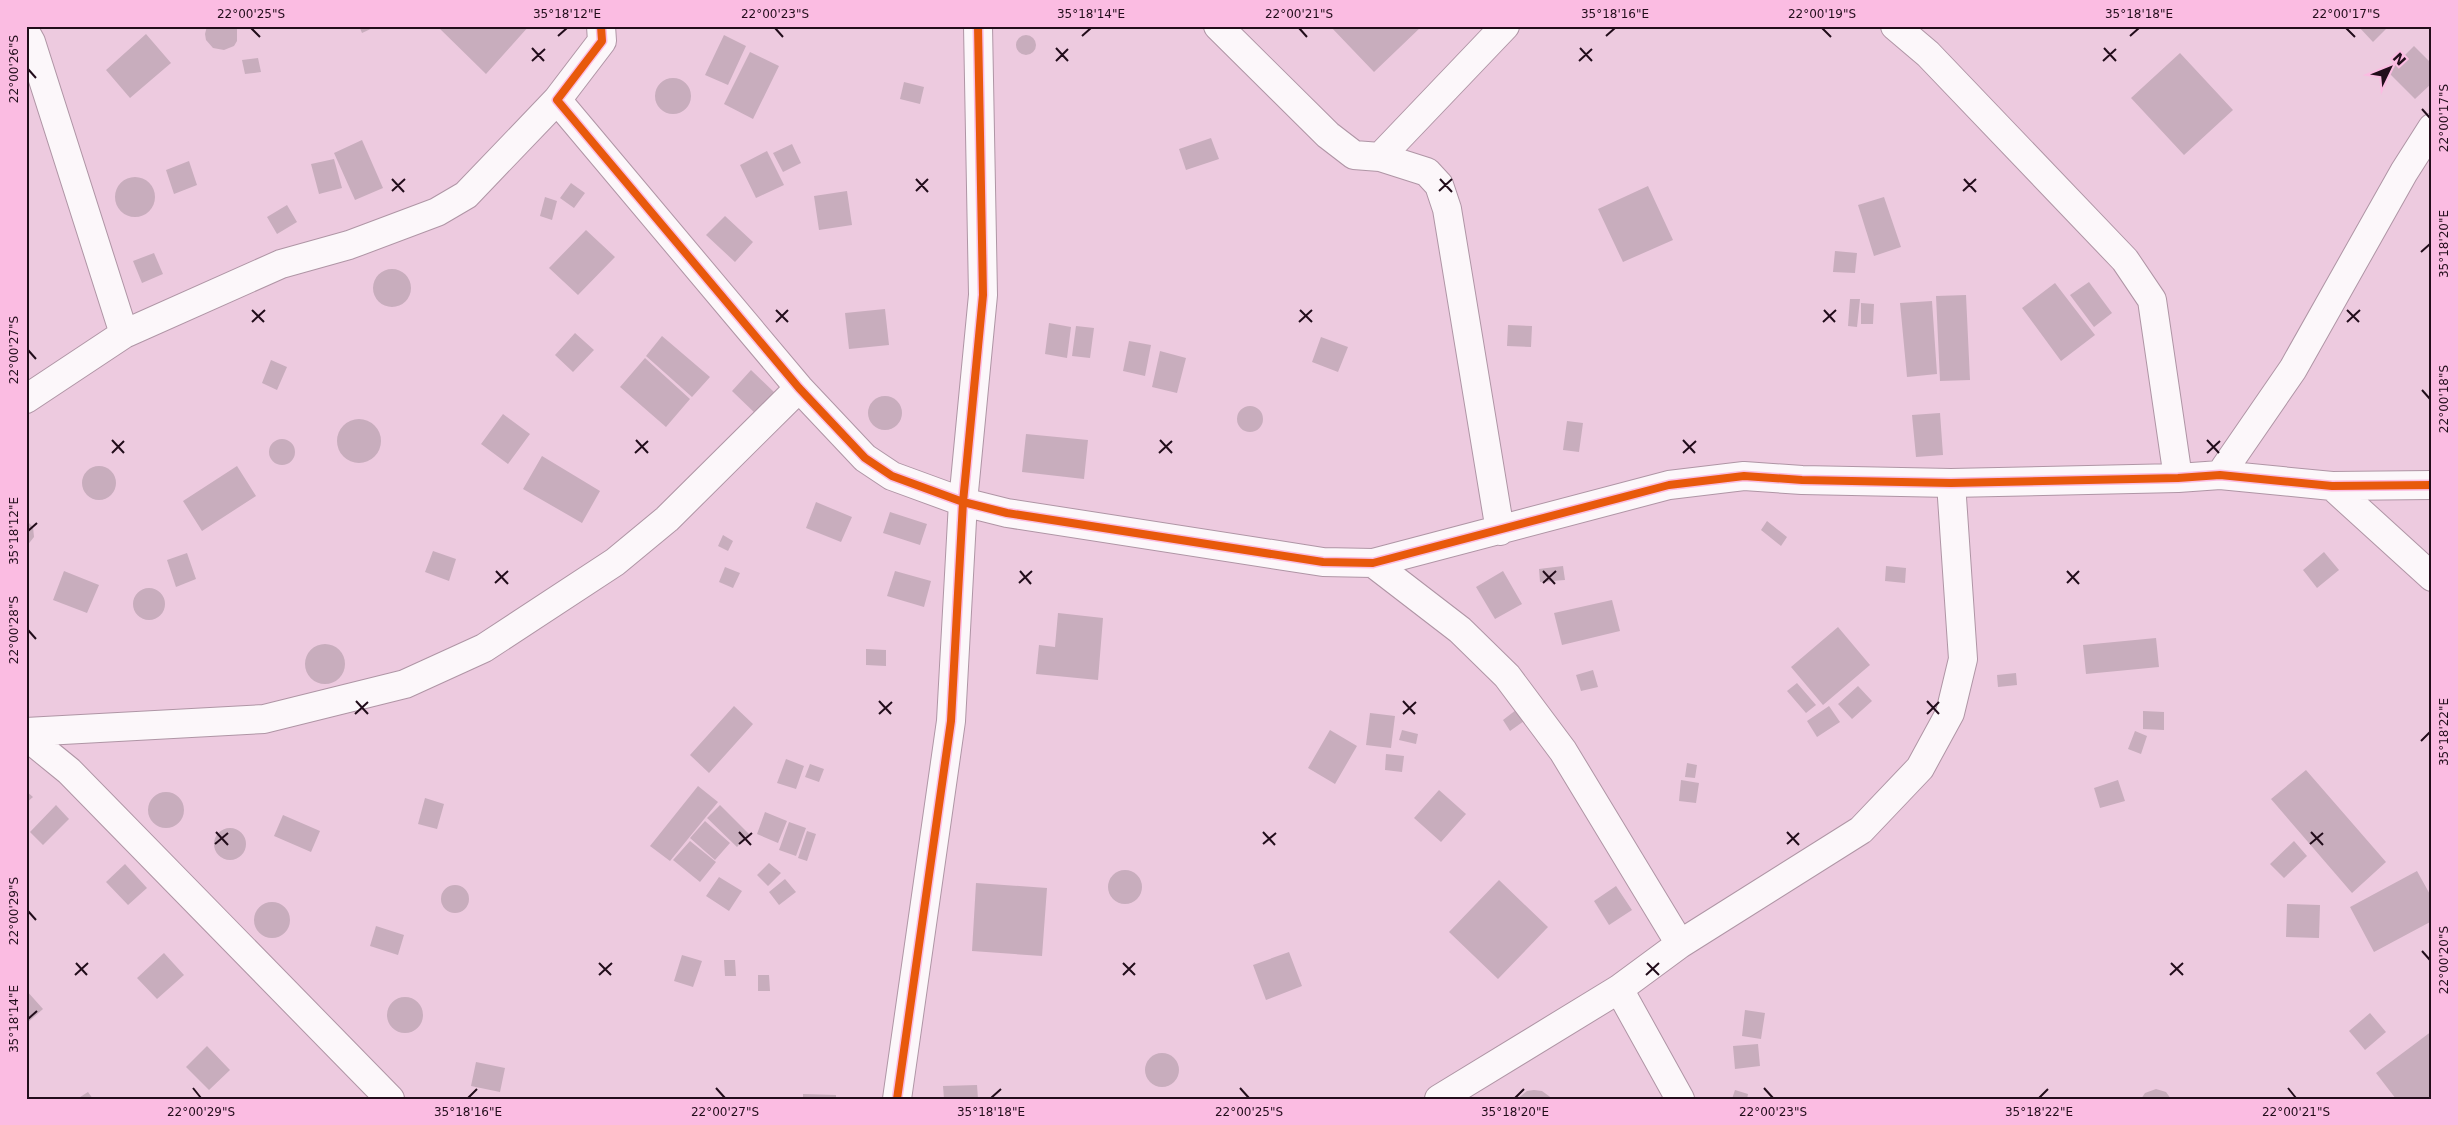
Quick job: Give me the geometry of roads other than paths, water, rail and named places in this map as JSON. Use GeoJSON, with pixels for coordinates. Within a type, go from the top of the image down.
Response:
{"type":"FeatureCollection","features":[{"type":"Feature","properties":{"kind":"street"},"geometry":{"type":"LineString","coordinates":[[26,400],[124,334],[280,264],[349,245],[437,212],[466,195],[557,100],[602,41],[601,26]]}},
{"type":"Feature","properties":{"kind":"street"},"geometry":{"type":"LineString","coordinates":[[896,1099],[950,721],[962,502],[983,296],[978,26]]}},
{"type":"Feature","properties":{"kind":"street"},"geometry":{"type":"LineString","coordinates":[[1218,26],[1335,140],[1354,155],[1380,157],[1427,172],[1439,185],[1447,209],[1500,531]]}},
{"type":"Feature","properties":{"kind":"street"},"geometry":{"type":"LineString","coordinates":[[1380,157],[1505,26]]}},
{"type":"Feature","properties":{"kind":"street"},"geometry":{"type":"LineString","coordinates":[[1895,26],[1928,54],[2124,260],[2152,300],[2178,478]]}},
{"type":"Feature","properties":{"kind":"street"},"geometry":{"type":"LineString","coordinates":[[26,34],[31,42],[124,334]]}},
{"type":"Feature","properties":{"kind":"street"},"geometry":{"type":"LineString","coordinates":[[557,100],[799,388],[865,458],[892,476],[962,502],[1007,513],[1323,562],[1373,563],[1500,531],[1668,484],[1744,476],[1802,480],[1950,483],[2178,478],[2220,475],[2332,486],[2432,485]]}},
{"type":"Feature","properties":{"kind":"street"},"geometry":{"type":"LineString","coordinates":[[2220,475],[2293,369],[2404,172],[2432,128]]}},
{"type":"Feature","properties":{"kind":"street"},"geometry":{"type":"LineString","coordinates":[[26,732],[264,719],[414,680],[484,648],[615,562],[667,519],[799,388]]}},
{"type":"Feature","properties":{"kind":"street"},"geometry":{"type":"LineString","coordinates":[[1439,1099],[1619,989],[1680,944],[1861,830],[1920,768],[1950,713],[1963,658],[1950,483]]}},
{"type":"Feature","properties":{"kind":"street"},"geometry":{"type":"LineString","coordinates":[[2332,486],[2432,577]]}},
{"type":"Feature","properties":{"kind":"street"},"geometry":{"type":"LineString","coordinates":[[1373,563],[1460,630],[1507,676],[1563,751],[1680,944]]}},
{"type":"Feature","properties":{"kind":"street"},"geometry":{"type":"LineString","coordinates":[[26,736],[69,771],[390,1099]]}},
{"type":"Feature","properties":{"kind":"street"},"geometry":{"type":"LineString","coordinates":[[1619,989],[1680,1099]]}}]}
